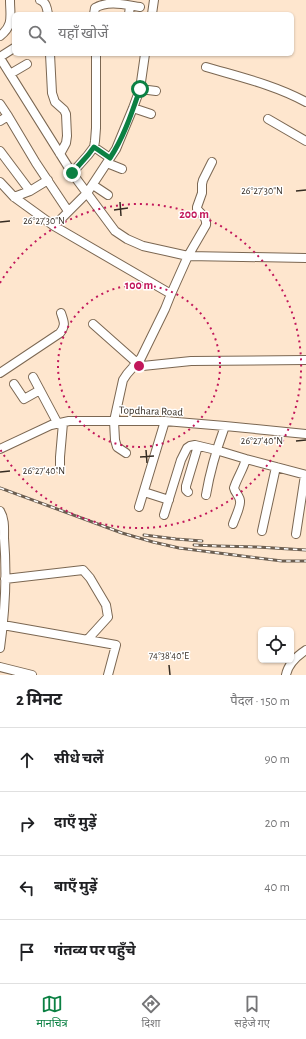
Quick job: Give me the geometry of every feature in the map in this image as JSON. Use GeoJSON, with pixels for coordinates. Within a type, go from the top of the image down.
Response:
{"type":"FeatureCollection","features":[{"type":"Feature","properties":{"kind":"street"},"geometry":{"type":"LineString","coordinates":[[0,36],[9,28],[10,0]]}},
{"type":"Feature","properties":{"kind":"street"},"geometry":{"type":"LineString","coordinates":[[40,0],[45,4],[48,12]]}},
{"type":"Feature","properties":{"kind":"street"},"geometry":{"type":"LineString","coordinates":[[152,12],[154,0]]}},
{"type":"Feature","properties":{"kind":"street"},"geometry":{"type":"LineString","coordinates":[[94,12],[95,8],[106,4],[140,7]]}},
{"type":"Feature","properties":{"kind":"street"},"geometry":{"type":"LineString","coordinates":[[12,49],[0,57],[72,173],[115,231],[127,239],[143,246],[188,256],[306,258]]}},
{"type":"Feature","properties":{"kind":"street"},"geometry":{"type":"LineString","coordinates":[[50,56],[53,97],[55,102],[64,110],[66,114],[66,143],[60,154]]}},
{"type":"Feature","properties":{"kind":"street"},"geometry":{"type":"LineString","coordinates":[[72,173],[94,147],[96,128],[96,56]]}},
{"type":"Feature","properties":{"kind":"street"},"geometry":{"type":"LineString","coordinates":[[54,226],[87,193],[116,149],[140,89],[145,56]]}},
{"type":"Feature","properties":{"kind":"street"},"geometry":{"type":"LineString","coordinates":[[10,74],[27,64]]}},
{"type":"Feature","properties":{"kind":"street"},"geometry":{"type":"LineString","coordinates":[[206,67],[274,87],[294,95],[306,102]]}},
{"type":"Feature","properties":{"kind":"street"},"geometry":{"type":"LineString","coordinates":[[140,89],[156,91]]}},
{"type":"Feature","properties":{"kind":"street"},"geometry":{"type":"LineString","coordinates":[[0,104],[36,163],[68,211]]}},
{"type":"Feature","properties":{"kind":"street"},"geometry":{"type":"LineString","coordinates":[[133,108],[151,114]]}},
{"type":"Feature","properties":{"kind":"street"},"geometry":{"type":"LineString","coordinates":[[0,121],[8,116]]}},
{"type":"Feature","properties":{"kind":"street"},"geometry":{"type":"LineString","coordinates":[[268,119],[306,141]]}},
{"type":"Feature","properties":{"kind":"street"},"geometry":{"type":"LineString","coordinates":[[94,147],[122,169]]}},
{"type":"Feature","properties":{"kind":"street"},"geometry":{"type":"LineString","coordinates":[[0,151],[30,191]]}},
{"type":"Feature","properties":{"kind":"street"},"geometry":{"type":"LineString","coordinates":[[126,453],[117,447],[114,421],[123,380],[141,358],[154,333],[188,256],[206,223],[204,217],[197,208],[202,194],[202,184],[212,162]]}},
{"type":"Feature","properties":{"kind":"street"},"geometry":{"type":"LineString","coordinates":[[14,197],[30,191],[48,180]]}},
{"type":"Feature","properties":{"kind":"street"},"geometry":{"type":"LineString","coordinates":[[0,182],[14,197],[54,226],[171,294]]}},
{"type":"Feature","properties":{"kind":"street"},"geometry":{"type":"LineString","coordinates":[[93,185],[108,195]]}},
{"type":"Feature","properties":{"kind":"street"},"geometry":{"type":"LineString","coordinates":[[0,373],[60,333],[64,327],[64,321],[61,313]]}},
{"type":"Feature","properties":{"kind":"street"},"geometry":{"type":"LineString","coordinates":[[93,324],[135,365],[191,361],[264,362],[306,360]]}},
{"type":"Feature","properties":{"kind":"street"},"geometry":{"type":"LineString","coordinates":[[33,377],[60,423],[60,469]]}},
{"type":"Feature","properties":{"kind":"street"},"geometry":{"type":"LineString","coordinates":[[14,384],[24,399],[40,390]]}},
{"type":"Feature","properties":{"kind":"street","name":"Topdhara Road"},"geometry":{"type":"LineString","coordinates":[[0,449],[36,431],[51,425],[69,421],[165,421],[306,434]]}},
{"type":"Feature","properties":{"kind":"street"},"geometry":{"type":"LineString","coordinates":[[139,507],[165,421]]}},
{"type":"Feature","properties":{"kind":"street"},"geometry":{"type":"LineString","coordinates":[[206,495],[216,450],[225,426]]}},
{"type":"Feature","properties":{"kind":"street"},"geometry":{"type":"LineString","coordinates":[[164,515],[181,460],[190,446],[198,446],[306,475],[296,534]]}},
{"type":"Feature","properties":{"kind":"street"},"geometry":{"type":"LineString","coordinates":[[188,492],[186,490],[186,486],[198,446]]}},
{"type":"Feature","properties":{"kind":"street"},"geometry":{"type":"LineString","coordinates":[[233,524],[240,503],[240,498],[235,493],[234,488],[238,476],[243,470],[246,459]]}},
{"type":"Feature","properties":{"kind":"street"},"geometry":{"type":"LineString","coordinates":[[262,531],[276,467]]}},
{"type":"Feature","properties":{"kind":"street"},"geometry":{"type":"LineString","coordinates":[[144,492],[169,500]]}},
{"type":"Feature","properties":{"kind":"street"},"geometry":{"type":"LineString","coordinates":[[0,511],[3,518],[6,559],[2,608],[3,625],[0,648]]}},
{"type":"Feature","properties":{"kind":"street"},"geometry":{"type":"LineString","coordinates":[[5,579],[83,570],[90,578],[106,605],[108,617],[88,640]]}},
{"type":"Feature","properties":{"kind":"street"},"geometry":{"type":"LineString","coordinates":[[3,625],[116,645],[108,675]]}},
{"type":"Feature","properties":{"kind":"street"},"geometry":{"type":"LineString","coordinates":[[286,675],[287,670],[295,658],[306,650]]}},
{"type":"Feature","properties":{"kind":"street"},"geometry":{"type":"LineString","coordinates":[[0,667],[32,675]]}},
{"type":"Feature","properties":{"kind":"railway"},"geometry":{"type":"LineString","coordinates":[[0,488],[122,533],[153,542],[179,548],[282,561],[306,561]]}},
{"type":"Feature","properties":{"kind":"railway"},"geometry":{"type":"LineString","coordinates":[[144,535],[202,541]]}},
{"type":"Feature","properties":{"kind":"railway"},"geometry":{"type":"LineString","coordinates":[[194,545],[306,550]]}},
{"type":"Feature","properties":{"kind":"route"},"geometry":{"type":"LineString","coordinates":[[72,173],[94,147],[110,158],[116,149],[140,89]]}}]}
